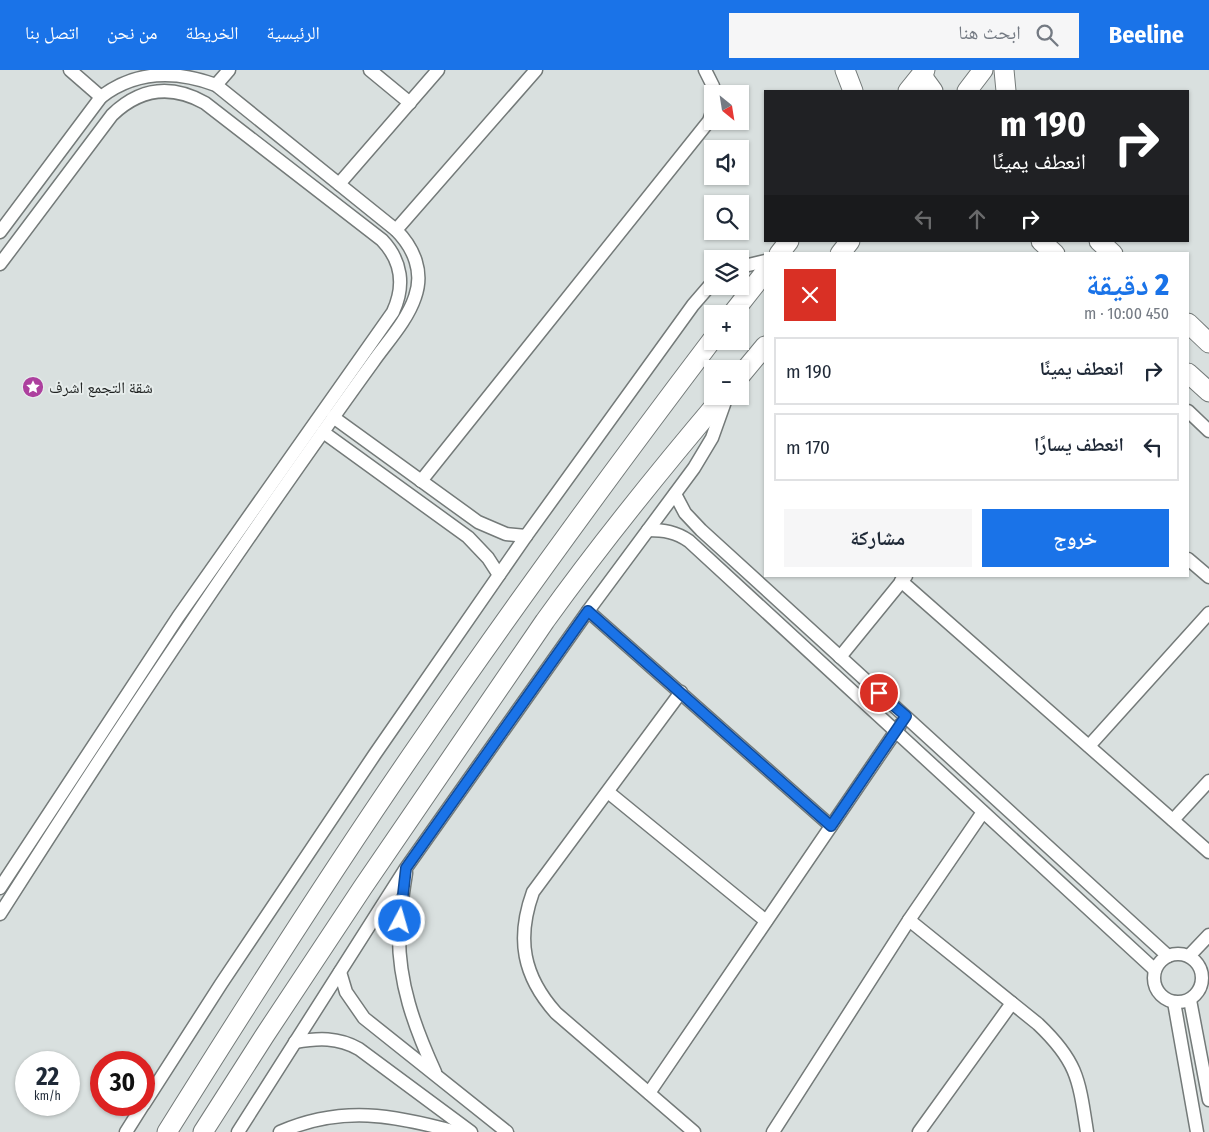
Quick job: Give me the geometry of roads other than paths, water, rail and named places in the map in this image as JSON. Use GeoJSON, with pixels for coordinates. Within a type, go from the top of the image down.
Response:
{"type":"FeatureCollection","features":[{"type":"Feature","properties":{"kind":"street"},"geometry":{"type":"LineString","coordinates":[[70,70],[101,97]]}},
{"type":"Feature","properties":{"kind":"street"},"geometry":{"type":"LineString","coordinates":[[0,232],[101,97],[111,88],[136,75],[163,70],[190,74],[216,86],[396,230],[410,246],[417,265],[418,285],[416,295],[407,314],[332,411],[173,625],[0,888]]}},
{"type":"Feature","properties":{"kind":"street"},"geometry":{"type":"LineString","coordinates":[[216,86],[229,70]]}},
{"type":"Feature","properties":{"kind":"street"},"geometry":{"type":"LineString","coordinates":[[370,70],[410,103]]}},
{"type":"Feature","properties":{"kind":"street"},"geometry":{"type":"LineString","coordinates":[[339,184],[438,70]]}},
{"type":"Feature","properties":{"kind":"street"},"geometry":{"type":"LineString","coordinates":[[396,230],[536,70]]}},
{"type":"Feature","properties":{"kind":"street"},"geometry":{"type":"LineString","coordinates":[[705,70],[712,85]]}},
{"type":"Feature","properties":{"kind":"street"},"geometry":{"type":"LineString","coordinates":[[845,70],[853,90]]}},
{"type":"Feature","properties":{"kind":"street"},"geometry":{"type":"LineString","coordinates":[[967,90],[983,70]]}},
{"type":"Feature","properties":{"kind":"street"},"geometry":{"type":"LineString","coordinates":[[1004,70],[1006,90]]}},
{"type":"Feature","properties":{"kind":"street"},"geometry":{"type":"LineString","coordinates":[[909,90],[924,72]]}},
{"type":"Feature","properties":{"kind":"street"},"geometry":{"type":"LineString","coordinates":[[924,72],[925,80],[932,90]]}},
{"type":"Feature","properties":{"kind":"street"},"geometry":{"type":"LineString","coordinates":[[0,264],[112,115],[130,101],[151,92],[173,91],[205,103],[382,240],[398,264],[401,284],[393,312],[332,411],[323,432],[189,625],[0,914]]}},
{"type":"Feature","properties":{"kind":"street"},"geometry":{"type":"LineString","coordinates":[[421,481],[704,126]]}},
{"type":"Feature","properties":{"kind":"street"},"geometry":{"type":"LineString","coordinates":[[52,163],[67,174]]}},
{"type":"Feature","properties":{"kind":"street"},"geometry":{"type":"LineString","coordinates":[[781,252],[788,242]]}},
{"type":"Feature","properties":{"kind":"street"},"geometry":{"type":"LineString","coordinates":[[842,252],[849,242]]}},
{"type":"Feature","properties":{"kind":"street"},"geometry":{"type":"LineString","coordinates":[[1042,242],[1053,252]]}},
{"type":"Feature","properties":{"kind":"street"},"geometry":{"type":"LineString","coordinates":[[1100,242],[1110,252]]}},
{"type":"Feature","properties":{"kind":"street"},"geometry":{"type":"LineString","coordinates":[[749,265],[764,261]]}},
{"type":"Feature","properties":{"kind":"street"},"geometry":{"type":"LineString","coordinates":[[739,305],[764,273]]}},
{"type":"Feature","properties":{"kind":"street"},"geometry":{"type":"LineString","coordinates":[[155,1088],[298,869],[499,575],[696,300],[704,292]]}},
{"type":"Feature","properties":{"kind":"street"},"geometry":{"type":"LineString","coordinates":[[1189,324],[1209,342]]}},
{"type":"Feature","properties":{"kind":"street"},"geometry":{"type":"LineString","coordinates":[[749,365],[764,347]]}},
{"type":"Feature","properties":{"kind":"street"},"geometry":{"type":"LineString","coordinates":[[167,1132],[297,928],[425,736],[552,555],[705,350]]}},
{"type":"Feature","properties":{"kind":"street"},"geometry":{"type":"LineString","coordinates":[[1189,374],[1209,392]]}},
{"type":"Feature","properties":{"kind":"street"},"geometry":{"type":"LineString","coordinates":[[203,1132],[362,886],[545,621],[641,493],[715,405]]}},
{"type":"Feature","properties":{"kind":"street"},"geometry":{"type":"LineString","coordinates":[[238,1132],[406,868],[588,611],[704,454],[724,405]]}},
{"type":"Feature","properties":{"kind":"street"},"geometry":{"type":"LineString","coordinates":[[332,411],[421,481],[486,527],[506,534],[526,536]]}},
{"type":"Feature","properties":{"kind":"street"},"geometry":{"type":"LineString","coordinates":[[1189,412],[1209,431]]}},
{"type":"Feature","properties":{"kind":"street"},"geometry":{"type":"LineString","coordinates":[[323,432],[475,544],[488,558],[499,575]]}},
{"type":"Feature","properties":{"kind":"street"},"geometry":{"type":"LineString","coordinates":[[675,494],[685,513],[693,522],[764,580],[840,657],[1168,956]]}},
{"type":"Feature","properties":{"kind":"street"},"geometry":{"type":"LineString","coordinates":[[435,513],[445,499]]}},
{"type":"Feature","properties":{"kind":"street"},"geometry":{"type":"LineString","coordinates":[[475,544],[486,527]]}},
{"type":"Feature","properties":{"kind":"street"},"geometry":{"type":"LineString","coordinates":[[648,530],[667,531],[689,541],[1155,970]]}},
{"type":"Feature","properties":{"kind":"street"},"geometry":{"type":"LineString","coordinates":[[1189,560],[1209,577]]}},
{"type":"Feature","properties":{"kind":"street"},"geometry":{"type":"LineString","coordinates":[[840,657],[903,579],[1209,852]]}},
{"type":"Feature","properties":{"kind":"street"},"geometry":{"type":"LineString","coordinates":[[588,611],[831,826]]}},
{"type":"Feature","properties":{"kind":"street"},"geometry":{"type":"LineString","coordinates":[[1089,746],[1209,613]]}},
{"type":"Feature","properties":{"kind":"street"},"geometry":{"type":"LineString","coordinates":[[681,692],[533,892],[527,908],[523,940],[525,957],[536,987],[551,1007],[694,1132]]}},
{"type":"Feature","properties":{"kind":"street"},"geometry":{"type":"LineString","coordinates":[[649,1093],[906,716]]}},
{"type":"Feature","properties":{"kind":"street"},"geometry":{"type":"LineString","coordinates":[[1173,820],[1209,780]]}},
{"type":"Feature","properties":{"kind":"street"},"geometry":{"type":"LineString","coordinates":[[608,792],[766,920]]}},
{"type":"Feature","properties":{"kind":"street"},"geometry":{"type":"LineString","coordinates":[[773,1132],[909,920],[983,812]]}},
{"type":"Feature","properties":{"kind":"street"},"geometry":{"type":"LineString","coordinates":[[35,833],[47,841]]}},
{"type":"Feature","properties":{"kind":"street"},"geometry":{"type":"LineString","coordinates":[[406,868],[399,932],[402,975],[412,1017],[436,1074]]}},
{"type":"Feature","properties":{"kind":"street"},"geometry":{"type":"LineString","coordinates":[[909,920],[1056,1041],[1070,1061],[1079,1083],[1087,1132]]}},
{"type":"Feature","properties":{"kind":"street"},"geometry":{"type":"LineString","coordinates":[[1189,956],[1209,934]]}},
{"type":"Feature","properties":{"kind":"street"},"geometry":{"type":"LineString","coordinates":[[1179,954],[1189,956],[1205,967],[1200,990],[1190,1000],[1174,1002],[1168,1000],[1157,991],[1154,984],[1155,970],[1158,964],[1168,956],[1179,954]]}},
{"type":"Feature","properties":{"kind":"street"},"geometry":{"type":"LineString","coordinates":[[340,972],[346,992],[364,1018],[507,1132]]}},
{"type":"Feature","properties":{"kind":"street"},"geometry":{"type":"LineString","coordinates":[[1190,1000],[1209,1100]]}},
{"type":"Feature","properties":{"kind":"street"},"geometry":{"type":"LineString","coordinates":[[1174,1002],[1197,1132]]}},
{"type":"Feature","properties":{"kind":"street"},"geometry":{"type":"LineString","coordinates":[[918,1132],[1012,1003]]}},
{"type":"Feature","properties":{"kind":"street"},"geometry":{"type":"LineString","coordinates":[[295,1042],[317,1038],[341,1040],[359,1048],[471,1132]]}},
{"type":"Feature","properties":{"kind":"street"},"geometry":{"type":"LineString","coordinates":[[280,1132],[316,1120],[349,1115],[407,1119],[456,1132]]}},
{"type":"Feature","properties":{"kind":"street"},"geometry":{"type":"LineString","coordinates":[[126,1132],[137,1116]]}},
{"type":"Feature","properties":{"kind":"place","name":"شقة التجمع اشرف"},"geometry":{"type":"Point","coordinates":[33,387]}}]}
